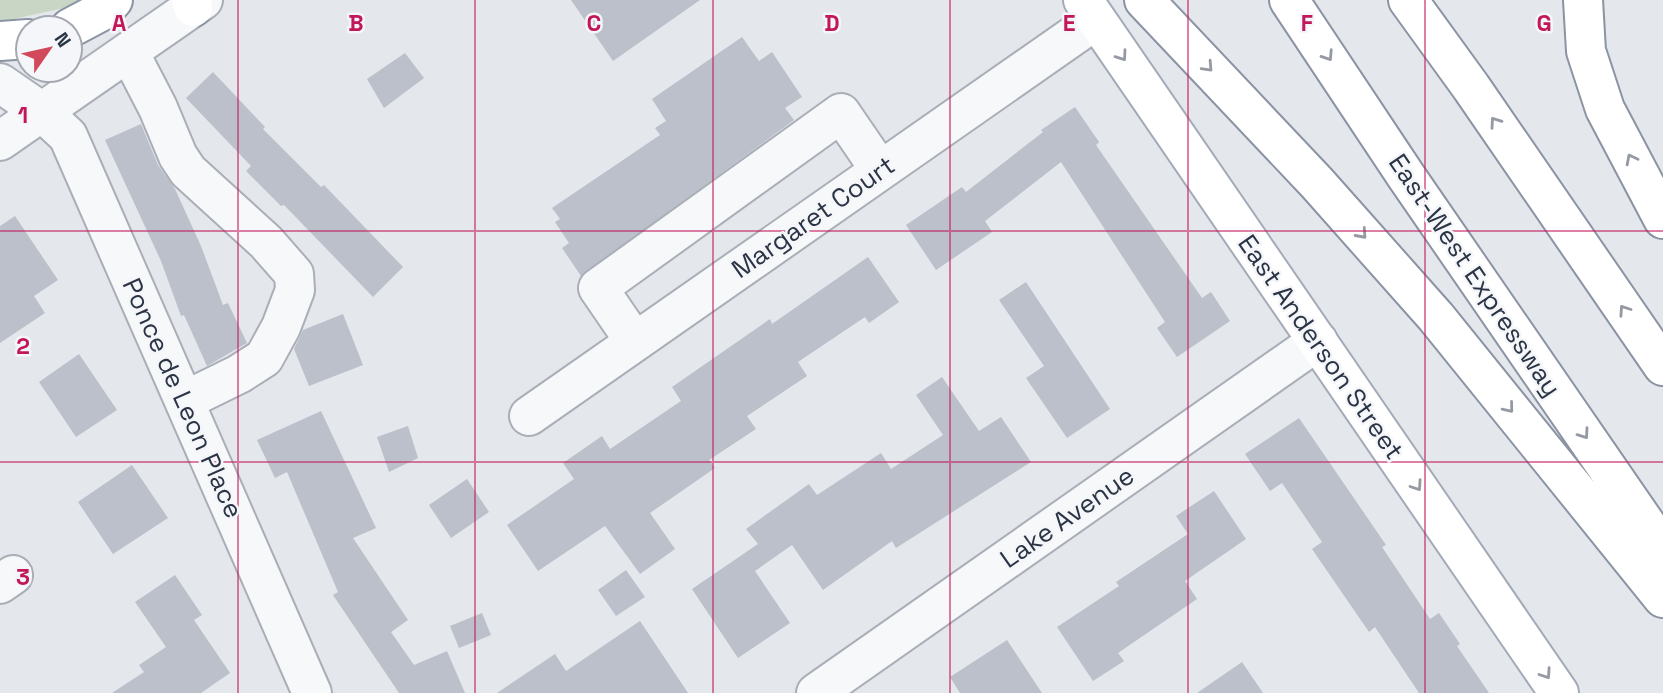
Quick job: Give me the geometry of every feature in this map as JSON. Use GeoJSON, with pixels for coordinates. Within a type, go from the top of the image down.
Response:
{"type":"FeatureCollection","features":[{"type":"Feature","properties":{"kind":"main road"},"geometry":{"type":"LineString","coordinates":[[84,21],[104,10],[113,0]]}},
{"type":"Feature","properties":{"kind":"main road"},"geometry":{"type":"LineString","coordinates":[[1144,0],[1317,183],[1436,317],[1663,598]]}},
{"type":"Feature","properties":{"kind":"main road","name":"East-West Expressway"},"geometry":{"type":"LineString","coordinates":[[1289,0],[1406,176],[1663,549]]}},
{"type":"Feature","properties":{"kind":"main road"},"geometry":{"type":"LineString","coordinates":[[1408,0],[1472,87],[1663,366]]}},
{"type":"Feature","properties":{"kind":"main road"},"geometry":{"type":"LineString","coordinates":[[1583,0],[1586,51],[1605,109],[1663,219]]}},
{"type":"Feature","properties":{"kind":"main road","name":"East Anderson Street"},"geometry":{"type":"LineString","coordinates":[[1090,10],[1559,693]]}},
{"type":"Feature","properties":{"kind":"street"},"geometry":{"type":"LineString","coordinates":[[0,141],[196,2]]}},
{"type":"Feature","properties":{"kind":"street","name":"Margaret Court"},"geometry":{"type":"LineString","coordinates":[[529,416],[880,170],[1090,10]]}},
{"type":"Feature","properties":{"kind":"street"},"geometry":{"type":"LineString","coordinates":[[129,52],[158,108],[178,156],[188,171],[266,242],[294,274],[295,290],[281,327],[264,358],[239,374],[184,401]]}},
{"type":"Feature","properties":{"kind":"street","name":"Ponce de Leon Place"},"geometry":{"type":"LineString","coordinates":[[0,83],[64,131],[75,149],[312,693]]}},
{"type":"Feature","properties":{"kind":"street"},"geometry":{"type":"LineString","coordinates":[[635,342],[598,288],[841,113],[880,170]]}},
{"type":"Feature","properties":{"kind":"street","name":"Lake Avenue"},"geometry":{"type":"LineString","coordinates":[[816,693],[1318,341]]}},
{"type":"Feature","properties":{"kind":"green space"},"geometry":{"type":"Polygon","coordinates":[[[0,0],[81,0],[73,6],[36,14],[14,14],[14,19],[0,22],[0,0]]]}},
{"type":"Feature","properties":{"kind":"building"},"geometry":{"type":"Polygon","coordinates":[[[571,0],[700,0],[613,61],[571,0]]]}},
{"type":"Feature","properties":{"kind":"building"},"geometry":{"type":"Polygon","coordinates":[[[742,37],[759,61],[772,52],[802,97],[785,108],[794,120],[581,276],[562,248],[569,243],[555,222],[560,219],[552,208],[660,135],[655,128],[666,121],[652,99],[742,37]]]}},
{"type":"Feature","properties":{"kind":"building"},"geometry":{"type":"Polygon","coordinates":[[[405,53],[424,78],[384,108],[367,79],[405,53]]]}},
{"type":"Feature","properties":{"kind":"building"},"geometry":{"type":"Polygon","coordinates":[[[213,72],[265,127],[263,129],[321,187],[324,185],[403,267],[373,297],[284,205],[281,206],[246,171],[251,166],[186,98],[213,72]]]}},
{"type":"Feature","properties":{"kind":"building"},"geometry":{"type":"Polygon","coordinates":[[[1075,107],[1099,142],[1096,145],[1202,298],[1211,292],[1230,321],[1177,357],[1157,328],[1165,322],[1061,162],[985,221],[992,232],[936,270],[906,225],[962,187],[966,192],[1043,132],[1041,130],[1075,107]]]}},
{"type":"Feature","properties":{"kind":"building"},"geometry":{"type":"Polygon","coordinates":[[[141,124],[158,165],[175,189],[201,246],[223,305],[228,303],[247,343],[207,366],[184,315],[181,316],[161,261],[105,140],[141,124]]]}},
{"type":"Feature","properties":{"kind":"building"},"geometry":{"type":"Polygon","coordinates":[[[15,216],[58,280],[34,296],[45,313],[0,343],[0,226],[15,216]]]}},
{"type":"Feature","properties":{"kind":"building"},"geometry":{"type":"Polygon","coordinates":[[[868,257],[899,302],[869,323],[865,317],[798,362],[807,376],[747,416],[756,429],[709,460],[715,468],[650,513],[675,549],[640,574],[605,526],[538,571],[507,525],[574,479],[563,463],[602,436],[610,449],[681,401],[672,387],[770,319],[772,324],[868,257]]]}},
{"type":"Feature","properties":{"kind":"building"},"geometry":{"type":"Polygon","coordinates":[[[1026,282],[1110,409],[1067,438],[1026,378],[1044,366],[999,300],[1026,282]]]}},
{"type":"Feature","properties":{"kind":"building"},"geometry":{"type":"Polygon","coordinates":[[[343,314],[363,365],[309,386],[294,349],[303,330],[343,314]]]}},
{"type":"Feature","properties":{"kind":"building"},"geometry":{"type":"Polygon","coordinates":[[[79,354],[117,410],[76,437],[39,382],[79,354]]]}},
{"type":"Feature","properties":{"kind":"building"},"geometry":{"type":"Polygon","coordinates":[[[942,377],[979,431],[1001,417],[1031,462],[896,548],[892,541],[823,590],[792,545],[755,571],[790,623],[738,658],[692,589],[758,544],[746,529],[809,484],[817,495],[881,453],[891,469],[943,435],[916,395],[942,377]]]}},
{"type":"Feature","properties":{"kind":"building"},"geometry":{"type":"Polygon","coordinates":[[[321,411],[376,528],[353,538],[408,620],[391,632],[414,665],[447,651],[465,693],[399,693],[333,595],[338,592],[287,472],[275,478],[257,440],[321,411]]]}},
{"type":"Feature","properties":{"kind":"building"},"geometry":{"type":"Polygon","coordinates":[[[1299,418],[1386,545],[1382,547],[1430,619],[1439,613],[1460,644],[1457,646],[1489,693],[1419,693],[1375,627],[1369,632],[1312,549],[1322,542],[1282,483],[1270,491],[1245,454],[1299,418]]]}},
{"type":"Feature","properties":{"kind":"building"},"geometry":{"type":"Polygon","coordinates":[[[408,426],[418,458],[389,472],[377,437],[408,426]]]}},
{"type":"Feature","properties":{"kind":"building"},"geometry":{"type":"Polygon","coordinates":[[[132,465],[168,518],[113,554],[78,502],[132,465]]]}},
{"type":"Feature","properties":{"kind":"building"},"geometry":{"type":"Polygon","coordinates":[[[467,479],[489,512],[451,538],[429,505],[467,479]]]}},
{"type":"Feature","properties":{"kind":"building"},"geometry":{"type":"Polygon","coordinates":[[[1214,491],[1246,539],[1185,581],[1197,599],[1118,653],[1124,661],[1093,681],[1057,627],[1119,586],[1116,582],[1188,534],[1176,516],[1214,491]]]}},
{"type":"Feature","properties":{"kind":"building"},"geometry":{"type":"Polygon","coordinates":[[[626,570],[645,597],[616,616],[598,590],[626,570]]]}},
{"type":"Feature","properties":{"kind":"building"},"geometry":{"type":"Polygon","coordinates":[[[175,575],[202,615],[194,620],[230,673],[201,693],[112,693],[144,672],[139,665],[166,647],[135,602],[175,575]]]}},
{"type":"Feature","properties":{"kind":"building"},"geometry":{"type":"Polygon","coordinates":[[[482,613],[491,635],[459,648],[450,626],[482,613]]]}},
{"type":"Feature","properties":{"kind":"building"},"geometry":{"type":"Polygon","coordinates":[[[640,621],[688,693],[497,693],[555,654],[566,671],[640,621]]]}},
{"type":"Feature","properties":{"kind":"building"},"geometry":{"type":"Polygon","coordinates":[[[1007,640],[1042,693],[960,693],[950,677],[1007,640]]]}},
{"type":"Feature","properties":{"kind":"building"},"geometry":{"type":"Polygon","coordinates":[[[1242,662],[1263,693],[1197,693],[1242,662]]]}}]}
